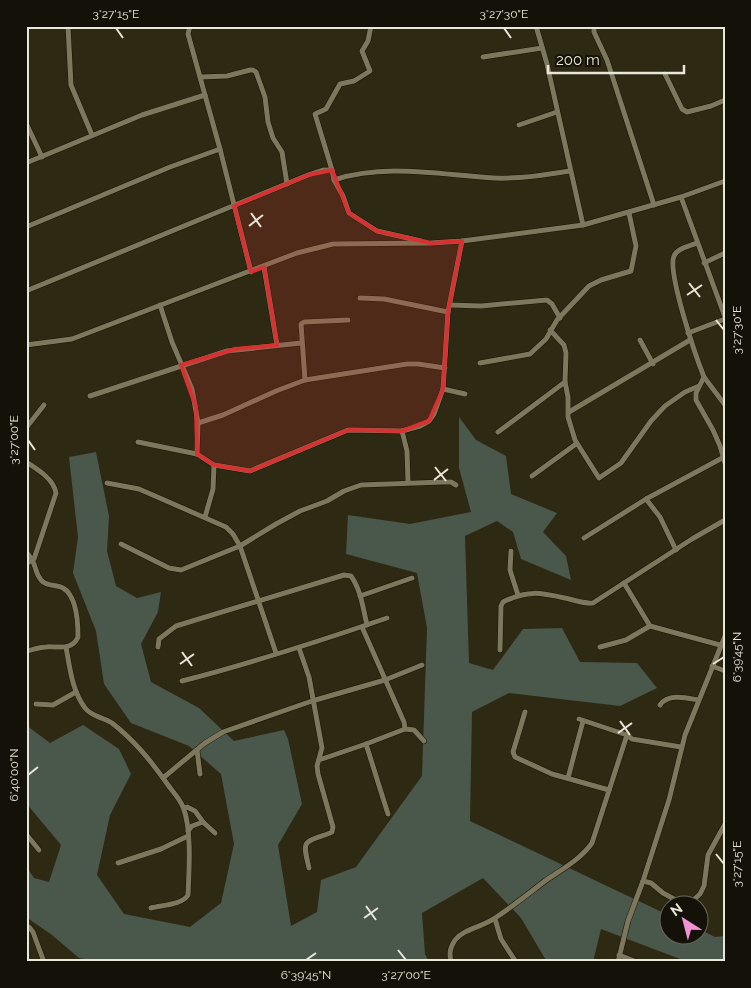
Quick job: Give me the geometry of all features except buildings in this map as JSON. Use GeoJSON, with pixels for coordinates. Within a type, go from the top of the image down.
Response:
{"type":"FeatureCollection","features":[{"type":"Feature","properties":{"kind":"street"},"geometry":{"type":"LineString","coordinates":[[68,26],[71,85],[92,135]]}},
{"type":"Feature","properties":{"kind":"street"},"geometry":{"type":"LineString","coordinates":[[190,26],[188,34],[201,76],[251,272]]}},
{"type":"Feature","properties":{"kind":"street"},"geometry":{"type":"LineString","coordinates":[[371,26],[368,41],[362,51],[370,71],[354,81],[340,84],[326,109],[315,114],[334,180],[343,196],[349,213],[377,231],[431,243]]}},
{"type":"Feature","properties":{"kind":"street"},"geometry":{"type":"LineString","coordinates":[[536,26],[583,225]]}},
{"type":"Feature","properties":{"kind":"street"},"geometry":{"type":"LineString","coordinates":[[594,26],[594,32],[607,60],[654,205]]}},
{"type":"Feature","properties":{"kind":"street"},"geometry":{"type":"LineString","coordinates":[[483,57],[542,48]]}},
{"type":"Feature","properties":{"kind":"street"},"geometry":{"type":"LineString","coordinates":[[201,76],[228,76],[250,70],[256,72],[265,97],[268,122],[273,138],[282,152],[287,184]]}},
{"type":"Feature","properties":{"kind":"street"},"geometry":{"type":"LineString","coordinates":[[665,74],[682,109],[687,112],[711,106],[725,100]]}},
{"type":"Feature","properties":{"kind":"street"},"geometry":{"type":"LineString","coordinates":[[26,163],[159,109],[205,95]]}},
{"type":"Feature","properties":{"kind":"street"},"geometry":{"type":"LineString","coordinates":[[519,125],[557,112]]}},
{"type":"Feature","properties":{"kind":"street"},"geometry":{"type":"LineString","coordinates":[[26,123],[42,157]]}},
{"type":"Feature","properties":{"kind":"street"},"geometry":{"type":"LineString","coordinates":[[26,227],[170,167],[220,149]]}},
{"type":"Feature","properties":{"kind":"street"},"geometry":{"type":"LineString","coordinates":[[26,291],[287,184],[323,170],[332,170]]}},
{"type":"Feature","properties":{"kind":"street"},"geometry":{"type":"LineString","coordinates":[[334,180],[361,173],[399,171],[527,178],[570,171]]}},
{"type":"Feature","properties":{"kind":"street"},"geometry":{"type":"LineString","coordinates":[[26,345],[72,339],[297,253],[333,244],[462,241],[583,225],[681,198],[725,181]]}},
{"type":"Feature","properties":{"kind":"street"},"geometry":{"type":"LineString","coordinates":[[681,198],[724,316],[688,333]]}},
{"type":"Feature","properties":{"kind":"street"},"geometry":{"type":"LineString","coordinates":[[480,363],[530,354],[546,339],[550,330],[560,318],[594,283],[631,271],[636,246],[628,213]]}},
{"type":"Feature","properties":{"kind":"street"},"geometry":{"type":"LineString","coordinates":[[138,442],[197,454],[214,465],[250,471],[348,430],[402,431],[420,426],[429,421],[438,407],[443,390],[448,312],[462,241]]}},
{"type":"Feature","properties":{"kind":"street"},"geometry":{"type":"LineString","coordinates":[[697,243],[678,250],[674,256],[672,268],[690,340],[704,377],[725,405]]}},
{"type":"Feature","properties":{"kind":"street"},"geometry":{"type":"LineString","coordinates":[[704,263],[725,253]]}},
{"type":"Feature","properties":{"kind":"street"},"geometry":{"type":"LineString","coordinates":[[264,267],[277,345]]}},
{"type":"Feature","properties":{"kind":"street"},"geometry":{"type":"LineString","coordinates":[[360,298],[384,298],[448,312]]}},
{"type":"Feature","properties":{"kind":"street"},"geometry":{"type":"LineString","coordinates":[[450,305],[480,306],[548,300],[560,318]]}},
{"type":"Feature","properties":{"kind":"street"},"geometry":{"type":"LineString","coordinates":[[160,305],[192,389],[198,423],[197,454]]}},
{"type":"Feature","properties":{"kind":"street"},"geometry":{"type":"LineString","coordinates":[[305,380],[300,326],[302,322],[348,320]]}},
{"type":"Feature","properties":{"kind":"street"},"geometry":{"type":"LineString","coordinates":[[550,330],[564,345],[566,353],[565,382],[568,417],[576,444],[599,478],[621,463],[651,421],[665,406],[685,392],[699,386]]}},
{"type":"Feature","properties":{"kind":"street"},"geometry":{"type":"LineString","coordinates":[[640,340],[653,364]]}},
{"type":"Feature","properties":{"kind":"street"},"geometry":{"type":"LineString","coordinates":[[569,412],[653,364],[690,340]]}},
{"type":"Feature","properties":{"kind":"street"},"geometry":{"type":"LineString","coordinates":[[90,396],[181,364],[235,349],[301,343]]}},
{"type":"Feature","properties":{"kind":"street"},"geometry":{"type":"LineString","coordinates":[[198,423],[223,416],[276,390],[305,380],[407,364],[444,368]]}},
{"type":"Feature","properties":{"kind":"street"},"geometry":{"type":"LineString","coordinates":[[584,538],[646,498],[724,460],[713,430],[696,400],[696,393],[704,377]]}},
{"type":"Feature","properties":{"kind":"street"},"geometry":{"type":"LineString","coordinates":[[498,432],[565,382]]}},
{"type":"Feature","properties":{"kind":"street"},"geometry":{"type":"LineString","coordinates":[[443,390],[465,394]]}},
{"type":"Feature","properties":{"kind":"street"},"geometry":{"type":"LineString","coordinates":[[26,428],[44,405]]}},
{"type":"Feature","properties":{"kind":"street"},"geometry":{"type":"LineString","coordinates":[[402,431],[407,451],[408,482]]}},
{"type":"Feature","properties":{"kind":"street"},"geometry":{"type":"LineString","coordinates":[[532,476],[576,444]]}},
{"type":"Feature","properties":{"kind":"street"},"geometry":{"type":"LineString","coordinates":[[26,462],[50,480],[56,493],[34,559],[26,564]]}},
{"type":"Feature","properties":{"kind":"street"},"geometry":{"type":"LineString","coordinates":[[205,517],[213,489],[214,465]]}},
{"type":"Feature","properties":{"kind":"street"},"geometry":{"type":"LineString","coordinates":[[121,544],[178,571],[240,546],[300,511],[327,501],[347,489],[361,485],[408,482],[430,484],[451,482],[456,485]]}},
{"type":"Feature","properties":{"kind":"street"},"geometry":{"type":"LineString","coordinates":[[107,483],[139,490],[226,526],[240,546],[276,653]]}},
{"type":"Feature","properties":{"kind":"street"},"geometry":{"type":"LineString","coordinates":[[646,498],[660,517],[676,550]]}},
{"type":"Feature","properties":{"kind":"street"},"geometry":{"type":"LineString","coordinates":[[500,650],[502,604],[518,595],[535,593],[584,603],[593,603],[725,520]]}},
{"type":"Feature","properties":{"kind":"street"},"geometry":{"type":"LineString","coordinates":[[511,551],[510,570],[518,595]]}},
{"type":"Feature","properties":{"kind":"street"},"geometry":{"type":"LineString","coordinates":[[26,552],[34,559],[41,580],[46,584],[63,588],[73,602],[78,637],[72,644],[66,647],[45,647],[26,651]]}},
{"type":"Feature","properties":{"kind":"street"},"geometry":{"type":"LineString","coordinates":[[158,647],[159,639],[176,626],[344,575],[351,576],[360,596],[365,626],[385,680],[404,722],[405,729]]}},
{"type":"Feature","properties":{"kind":"street"},"geometry":{"type":"LineString","coordinates":[[360,596],[412,578]]}},
{"type":"Feature","properties":{"kind":"street"},"geometry":{"type":"LineString","coordinates":[[624,583],[650,626],[720,645]]}},
{"type":"Feature","properties":{"kind":"street"},"geometry":{"type":"LineString","coordinates":[[182,681],[299,648],[387,618]]}},
{"type":"Feature","properties":{"kind":"street"},"geometry":{"type":"LineString","coordinates":[[600,647],[626,640],[650,626]]}},
{"type":"Feature","properties":{"kind":"street"},"geometry":{"type":"LineString","coordinates":[[618,962],[628,921],[673,784],[681,746],[725,636]]}},
{"type":"Feature","properties":{"kind":"street"},"geometry":{"type":"LineString","coordinates":[[66,647],[72,682],[89,713],[110,722],[133,740],[184,808],[189,829],[188,895],[181,901],[151,908]]}},
{"type":"Feature","properties":{"kind":"street"},"geometry":{"type":"LineString","coordinates":[[299,648],[309,677],[322,748],[317,766],[318,774],[334,830],[306,844],[304,848],[309,868]]}},
{"type":"Feature","properties":{"kind":"street"},"geometry":{"type":"LineString","coordinates":[[163,778],[213,737],[229,729],[312,701],[385,680],[422,665]]}},
{"type":"Feature","properties":{"kind":"street"},"geometry":{"type":"LineString","coordinates":[[712,666],[725,671]]}},
{"type":"Feature","properties":{"kind":"street"},"geometry":{"type":"LineString","coordinates":[[36,704],[53,704],[76,692]]}},
{"type":"Feature","properties":{"kind":"street"},"geometry":{"type":"LineString","coordinates":[[660,705],[667,699],[686,697],[698,700]]}},
{"type":"Feature","properties":{"kind":"street"},"geometry":{"type":"LineString","coordinates":[[525,712],[514,755],[517,758],[552,774],[609,790]]}},
{"type":"Feature","properties":{"kind":"street"},"geometry":{"type":"LineString","coordinates":[[568,778],[581,720],[627,735],[632,739],[681,746]]}},
{"type":"Feature","properties":{"kind":"street"},"geometry":{"type":"LineString","coordinates":[[319,760],[405,729],[414,730],[424,741]]}},
{"type":"Feature","properties":{"kind":"street"},"geometry":{"type":"LineString","coordinates":[[451,962],[450,951],[456,940],[466,931],[480,927],[495,919],[574,862],[588,849],[592,843],[627,735]]}},
{"type":"Feature","properties":{"kind":"street"},"geometry":{"type":"LineString","coordinates":[[366,744],[388,814]]}},
{"type":"Feature","properties":{"kind":"street"},"geometry":{"type":"LineString","coordinates":[[197,750],[200,774]]}},
{"type":"Feature","properties":{"kind":"street"},"geometry":{"type":"LineString","coordinates":[[184,808],[193,809],[202,822],[214,833]]}},
{"type":"Feature","properties":{"kind":"street"},"geometry":{"type":"LineString","coordinates":[[118,863],[160,849],[202,822]]}},
{"type":"Feature","properties":{"kind":"street"},"geometry":{"type":"LineString","coordinates":[[643,880],[651,883],[662,893],[683,904],[689,904],[700,894],[704,886],[708,855],[725,824]]}},
{"type":"Feature","properties":{"kind":"street"},"geometry":{"type":"LineString","coordinates":[[26,834],[39,850]]}},
{"type":"Feature","properties":{"kind":"street"},"geometry":{"type":"LineString","coordinates":[[495,919],[501,938],[516,962]]}},
{"type":"Feature","properties":{"kind":"street"},"geometry":{"type":"LineString","coordinates":[[26,927],[29,927],[33,932],[44,962]]}},
{"type":"Feature","properties":{"kind":"street"},"geometry":{"type":"LineString","coordinates":[[619,955],[637,962]]}},
{"type":"Feature","properties":{"kind":"highlighted area"},"geometry":{"type":"Polygon","coordinates":[[[332,170],[349,213],[377,231],[431,243],[462,241],[448,312],[443,389],[429,421],[402,431],[348,430],[250,471],[214,465],[197,454],[196,407],[181,365],[235,349],[277,345],[264,267],[251,272],[234,206],[308,175],[332,170]]]}},
{"type":"Feature","properties":{"kind":"green space"},"geometry":{"type":"Polygon","coordinates":[[[459,417],[476,440],[506,456],[511,494],[557,513],[543,532],[566,556],[571,580],[521,559],[513,532],[497,521],[465,536],[469,663],[493,670],[523,629],[562,628],[580,662],[637,663],[657,688],[620,706],[509,693],[472,712],[470,821],[658,910],[658,946],[708,946],[708,934],[715,937],[725,936],[725,962],[688,962],[601,929],[593,962],[547,962],[521,918],[483,878],[422,913],[425,954],[429,962],[92,962],[91,960],[79,958],[52,935],[26,917],[26,866],[34,878],[49,882],[61,845],[26,803],[26,725],[50,743],[83,725],[119,749],[131,774],[110,815],[97,875],[124,914],[190,927],[221,903],[234,844],[221,774],[189,746],[131,723],[104,684],[96,631],[73,573],[78,537],[69,457],[96,452],[109,516],[107,551],[116,586],[137,598],[161,592],[158,612],[141,644],[151,682],[199,708],[234,741],[284,730],[288,739],[302,804],[278,845],[291,926],[317,912],[321,880],[356,867],[422,776],[427,628],[417,573],[346,554],[348,515],[410,524],[471,512],[459,468],[459,417]]]}}]}
